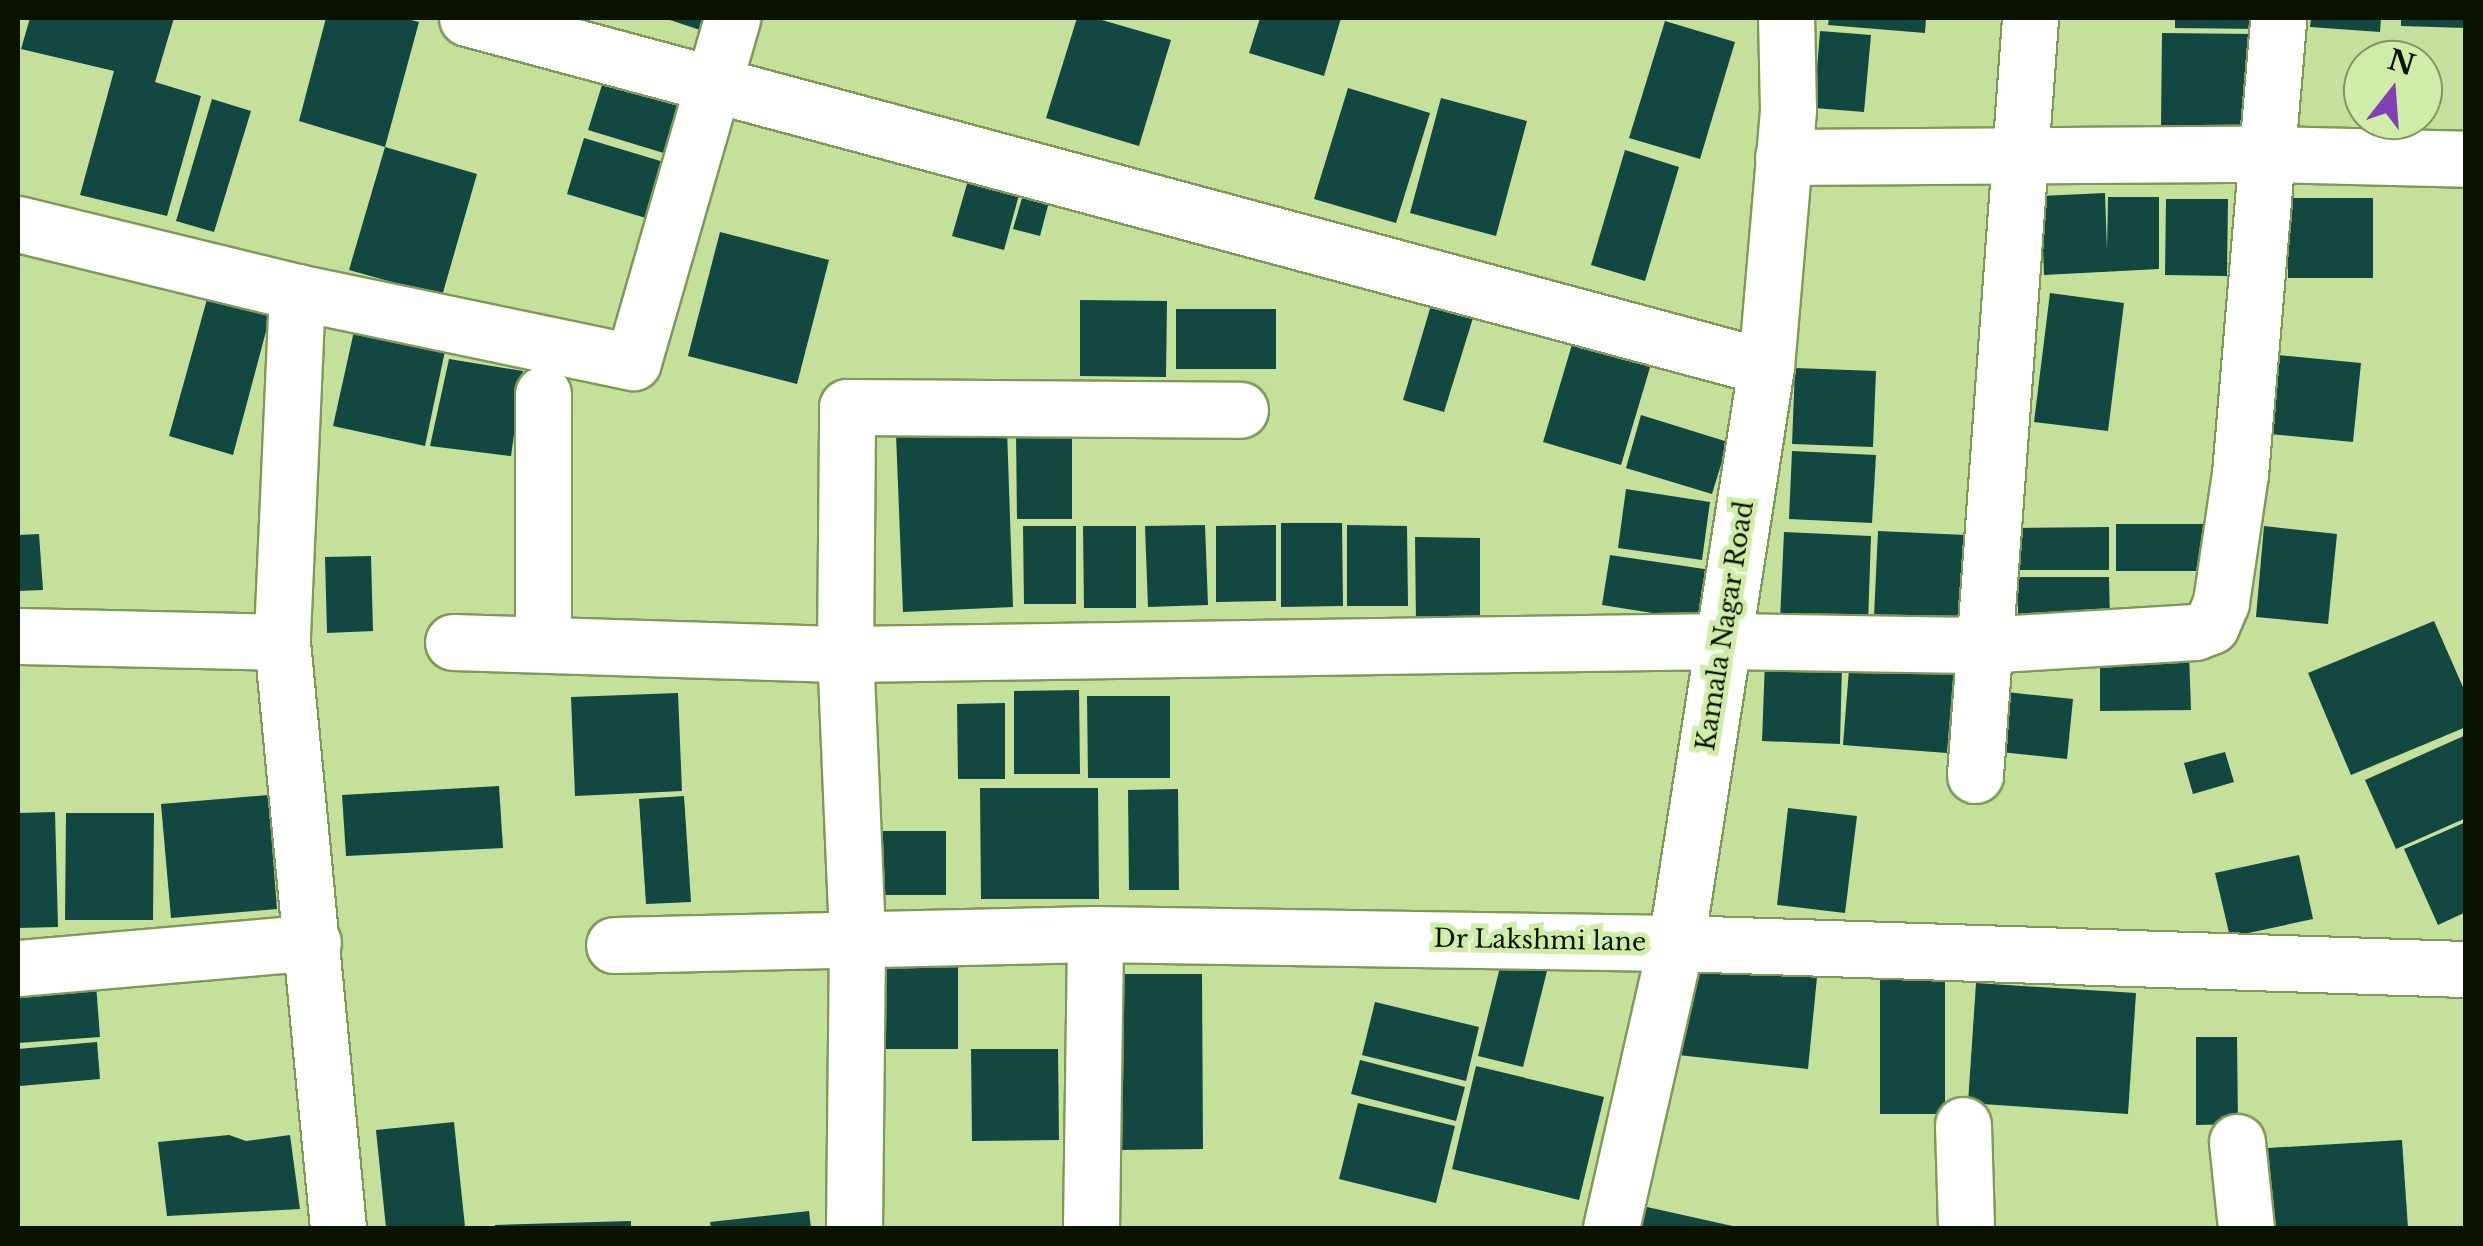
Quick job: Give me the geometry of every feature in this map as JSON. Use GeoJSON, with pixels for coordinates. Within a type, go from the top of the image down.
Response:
{"type":"FeatureCollection","features":[{"type":"Feature","properties":{"kind":"street"},"geometry":{"type":"LineString","coordinates":[[466,18],[1766,367]]}},
{"type":"Feature","properties":{"kind":"street"},"geometry":{"type":"LineString","coordinates":[[18,224],[296,292],[633,362],[732,18]]}},
{"type":"Feature","properties":{"kind":"street"},"geometry":{"type":"LineString","coordinates":[[1975,775],[2030,18]]}},
{"type":"Feature","properties":{"kind":"street"},"geometry":{"type":"LineString","coordinates":[[453,642],[844,654],[1724,640],[1982,645],[2196,632],[2211,626],[2222,602],[2240,474],[2278,18]]}},
{"type":"Feature","properties":{"kind":"street","name":"Kamala Nagar Road"},"geometry":{"type":"LineString","coordinates":[[1612,1228],[1676,942],[1766,367],[1788,110],[1773,22]]}},
{"type":"Feature","properties":{"kind":"street"},"geometry":{"type":"LineString","coordinates":[[1783,157],[2268,154],[2466,158]]}},
{"type":"Feature","properties":{"kind":"street"},"geometry":{"type":"LineString","coordinates":[[296,292],[282,642],[338,1228]]}},
{"type":"Feature","properties":{"kind":"street"},"geometry":{"type":"LineString","coordinates":[[543,394],[543,643]]}},
{"type":"Feature","properties":{"kind":"street"},"geometry":{"type":"LineString","coordinates":[[854,1228],[856,936],[844,654],[847,407],[1240,410]]}},
{"type":"Feature","properties":{"kind":"street"},"geometry":{"type":"LineString","coordinates":[[18,636],[282,642]]}},
{"type":"Feature","properties":{"kind":"street"},"geometry":{"type":"LineString","coordinates":[[1090,1228],[1095,934]]}},
{"type":"Feature","properties":{"kind":"street","name":"Dr Lakshmi lane"},"geometry":{"type":"LineString","coordinates":[[614,945],[856,936],[1095,934],[1676,942],[2466,969]]}},
{"type":"Feature","properties":{"kind":"street"},"geometry":{"type":"LineString","coordinates":[[18,968],[312,942]]}},
{"type":"Feature","properties":{"kind":"street"},"geometry":{"type":"LineString","coordinates":[[1962,1124],[1966,1228]]}},
{"type":"Feature","properties":{"kind":"street"},"geometry":{"type":"LineString","coordinates":[[2236,1142],[2246,1228]]}},
{"type":"Feature","properties":{"kind":"building"},"geometry":{"type":"Polygon","coordinates":[[[30,18],[174,18],[155,82],[201,96],[167,216],[80,195],[114,71],[21,49],[30,18]]]}},
{"type":"Feature","properties":{"kind":"building"},"geometry":{"type":"Polygon","coordinates":[[[326,18],[403,18],[419,22],[385,147],[299,121],[326,18]]]}},
{"type":"Feature","properties":{"kind":"building"},"geometry":{"type":"Polygon","coordinates":[[[664,18],[704,18],[700,30],[664,18]]]}},
{"type":"Feature","properties":{"kind":"building"},"geometry":{"type":"Polygon","coordinates":[[[1077,18],[1095,18],[1171,40],[1139,146],[1046,118],[1077,18]]]}},
{"type":"Feature","properties":{"kind":"building"},"geometry":{"type":"Polygon","coordinates":[[[1260,18],[1341,18],[1324,76],[1249,53],[1260,18]]]}},
{"type":"Feature","properties":{"kind":"building"},"geometry":{"type":"Polygon","coordinates":[[[1829,18],[1926,18],[1925,33],[1828,25],[1829,18]]]}},
{"type":"Feature","properties":{"kind":"building"},"geometry":{"type":"Polygon","coordinates":[[[2175,18],[2260,18],[2260,29],[2175,28],[2175,18]]]}},
{"type":"Feature","properties":{"kind":"building"},"geometry":{"type":"Polygon","coordinates":[[[2311,18],[2381,18],[2380,32],[2310,27],[2311,18]]]}},
{"type":"Feature","properties":{"kind":"building"},"geometry":{"type":"Polygon","coordinates":[[[2401,18],[2466,18],[2466,28],[2401,26],[2401,18]]]}},
{"type":"Feature","properties":{"kind":"building"},"geometry":{"type":"Polygon","coordinates":[[[1665,21],[1735,42],[1700,159],[1629,138],[1665,21]]]}},
{"type":"Feature","properties":{"kind":"building"},"geometry":{"type":"Polygon","coordinates":[[[1820,31],[1871,35],[1864,112],[1814,108],[1820,31]]]}},
{"type":"Feature","properties":{"kind":"building"},"geometry":{"type":"Polygon","coordinates":[[[2162,33],[2253,34],[2252,129],[2161,127],[2162,33]]]}},
{"type":"Feature","properties":{"kind":"building"},"geometry":{"type":"Polygon","coordinates":[[[606,72],[685,95],[667,154],[588,130],[606,72]]]}},
{"type":"Feature","properties":{"kind":"building"},"geometry":{"type":"Polygon","coordinates":[[[1348,88],[1430,113],[1396,223],[1314,199],[1348,88]]]}},
{"type":"Feature","properties":{"kind":"building"},"geometry":{"type":"Polygon","coordinates":[[[1441,98],[1527,121],[1496,236],[1410,213],[1441,98]]]}},
{"type":"Feature","properties":{"kind":"building"},"geometry":{"type":"Polygon","coordinates":[[[212,99],[251,111],[214,232],[176,221],[212,99]]]}},
{"type":"Feature","properties":{"kind":"building"},"geometry":{"type":"Polygon","coordinates":[[[584,138],[667,163],[649,219],[567,194],[584,138]]]}},
{"type":"Feature","properties":{"kind":"building"},"geometry":{"type":"Polygon","coordinates":[[[385,147],[477,174],[442,296],[349,270],[385,147]]]}},
{"type":"Feature","properties":{"kind":"building"},"geometry":{"type":"Polygon","coordinates":[[[1625,150],[1679,167],[1645,281],[1591,265],[1625,150]]]}},
{"type":"Feature","properties":{"kind":"building"},"geometry":{"type":"Polygon","coordinates":[[[969,177],[1020,191],[1004,250],[952,236],[969,177]]]}},
{"type":"Feature","properties":{"kind":"building"},"geometry":{"type":"Polygon","coordinates":[[[1024,191],[1050,198],[1040,236],[1013,229],[1024,191]]]}},
{"type":"Feature","properties":{"kind":"building"},"geometry":{"type":"Polygon","coordinates":[[[2105,193],[2107,250],[2108,197],[2159,197],[2159,269],[2044,275],[2041,196],[2105,193]]]}},
{"type":"Feature","properties":{"kind":"building"},"geometry":{"type":"Polygon","coordinates":[[[2288,198],[2373,198],[2373,278],[2288,278],[2288,198]]]}},
{"type":"Feature","properties":{"kind":"building"},"geometry":{"type":"Polygon","coordinates":[[[2166,199],[2228,199],[2227,276],[2165,275],[2166,199]]]}},
{"type":"Feature","properties":{"kind":"building"},"geometry":{"type":"Polygon","coordinates":[[[720,232],[829,260],[797,384],[688,356],[720,232]]]}},
{"type":"Feature","properties":{"kind":"building"},"geometry":{"type":"Polygon","coordinates":[[[209,292],[272,309],[233,455],[169,436],[209,292]]]}},
{"type":"Feature","properties":{"kind":"building"},"geometry":{"type":"Polygon","coordinates":[[[2050,293],[2124,303],[2108,431],[2034,422],[2050,293]]]}},
{"type":"Feature","properties":{"kind":"building"},"geometry":{"type":"Polygon","coordinates":[[[1434,295],[1476,308],[1444,412],[1403,400],[1434,295]]]}},
{"type":"Feature","properties":{"kind":"building"},"geometry":{"type":"Polygon","coordinates":[[[1080,300],[1167,301],[1166,377],[1080,376],[1080,300]]]}},
{"type":"Feature","properties":{"kind":"building"},"geometry":{"type":"Polygon","coordinates":[[[1176,309],[1276,309],[1276,369],[1176,369],[1176,309]]]}},
{"type":"Feature","properties":{"kind":"building"},"geometry":{"type":"Polygon","coordinates":[[[354,331],[445,351],[425,446],[333,426],[354,331]]]}},
{"type":"Feature","properties":{"kind":"building"},"geometry":{"type":"Polygon","coordinates":[[[1576,331],[1654,354],[1621,465],[1543,442],[1576,331]]]}},
{"type":"Feature","properties":{"kind":"building"},"geometry":{"type":"Polygon","coordinates":[[[2277,355],[2361,363],[2353,442],[2270,434],[2277,355]]]}},
{"type":"Feature","properties":{"kind":"building"},"geometry":{"type":"Polygon","coordinates":[[[449,359],[523,371],[511,456],[430,446],[449,359]]]}},
{"type":"Feature","properties":{"kind":"building"},"geometry":{"type":"Polygon","coordinates":[[[1795,368],[1876,371],[1873,447],[1792,444],[1795,368]]]}},
{"type":"Feature","properties":{"kind":"building"},"geometry":{"type":"Polygon","coordinates":[[[1641,415],[1728,442],[1712,494],[1626,468],[1641,415]]]}},
{"type":"Feature","properties":{"kind":"building"},"geometry":{"type":"Polygon","coordinates":[[[1007,429],[1013,607],[903,612],[896,434],[1007,429]]]}},
{"type":"Feature","properties":{"kind":"building"},"geometry":{"type":"Polygon","coordinates":[[[1072,432],[1072,519],[1017,519],[1016,433],[1072,432]]]}},
{"type":"Feature","properties":{"kind":"building"},"geometry":{"type":"Polygon","coordinates":[[[1792,451],[1876,455],[1872,523],[1789,519],[1792,451]]]}},
{"type":"Feature","properties":{"kind":"building"},"geometry":{"type":"Polygon","coordinates":[[[1626,489],[1710,502],[1702,560],[1618,548],[1626,489]]]}},
{"type":"Feature","properties":{"kind":"building"},"geometry":{"type":"Polygon","coordinates":[[[1281,523],[1342,523],[1343,606],[1281,607],[1281,523]]]}},
{"type":"Feature","properties":{"kind":"building"},"geometry":{"type":"Polygon","coordinates":[[[2116,524],[2204,524],[2204,571],[2116,571],[2116,524]]]}},
{"type":"Feature","properties":{"kind":"building"},"geometry":{"type":"Polygon","coordinates":[[[1205,525],[1208,605],[1148,607],[1145,526],[1205,525]]]}},
{"type":"Feature","properties":{"kind":"building"},"geometry":{"type":"Polygon","coordinates":[[[1276,525],[1276,601],[1216,602],[1216,526],[1276,525]]]}},
{"type":"Feature","properties":{"kind":"building"},"geometry":{"type":"Polygon","coordinates":[[[1347,525],[1407,526],[1408,606],[1347,606],[1347,525]]]}},
{"type":"Feature","properties":{"kind":"building"},"geometry":{"type":"Polygon","coordinates":[[[1023,526],[1076,526],[1076,604],[1024,604],[1023,526]]]}},
{"type":"Feature","properties":{"kind":"building"},"geometry":{"type":"Polygon","coordinates":[[[1083,526],[1136,526],[1136,608],[1084,608],[1083,526]]]}},
{"type":"Feature","properties":{"kind":"building"},"geometry":{"type":"Polygon","coordinates":[[[2264,526],[2337,534],[2328,624],[2256,617],[2264,526]]]}},
{"type":"Feature","properties":{"kind":"building"},"geometry":{"type":"Polygon","coordinates":[[[2109,527],[2109,570],[2016,570],[2016,528],[2109,527]]]}},
{"type":"Feature","properties":{"kind":"building"},"geometry":{"type":"Polygon","coordinates":[[[1878,531],[1965,535],[1961,621],[1874,617],[1878,531]]]}},
{"type":"Feature","properties":{"kind":"building"},"geometry":{"type":"Polygon","coordinates":[[[1784,532],[1871,536],[1868,623],[1780,620],[1784,532]]]}},
{"type":"Feature","properties":{"kind":"building"},"geometry":{"type":"Polygon","coordinates":[[[39,534],[43,590],[18,591],[18,535],[39,534]]]}},
{"type":"Feature","properties":{"kind":"building"},"geometry":{"type":"Polygon","coordinates":[[[1415,537],[1480,538],[1480,624],[1416,624],[1415,537]]]}},
{"type":"Feature","properties":{"kind":"building"},"geometry":{"type":"Polygon","coordinates":[[[1610,555],[1711,570],[1703,621],[1602,605],[1610,555]]]}},
{"type":"Feature","properties":{"kind":"building"},"geometry":{"type":"Polygon","coordinates":[[[371,556],[373,631],[327,633],[325,557],[371,556]]]}},
{"type":"Feature","properties":{"kind":"building"},"geometry":{"type":"Polygon","coordinates":[[[2018,577],[2109,577],[2110,621],[2018,620],[2018,577]]]}},
{"type":"Feature","properties":{"kind":"building"},"geometry":{"type":"Polygon","coordinates":[[[2434,621],[2466,694],[2466,727],[2351,775],[2308,673],[2434,621]]]}},
{"type":"Feature","properties":{"kind":"building"},"geometry":{"type":"Polygon","coordinates":[[[2189,653],[2191,710],[2100,711],[2100,654],[2189,653]]]}},
{"type":"Feature","properties":{"kind":"building"},"geometry":{"type":"Polygon","coordinates":[[[1850,657],[1954,665],[1947,753],[1843,745],[1850,657]]]}},
{"type":"Feature","properties":{"kind":"building"},"geometry":{"type":"Polygon","coordinates":[[[1765,661],[1842,664],[1840,744],[1762,741],[1765,661]]]}},
{"type":"Feature","properties":{"kind":"building"},"geometry":{"type":"Polygon","coordinates":[[[1079,690],[1080,774],[1014,774],[1014,691],[1079,690]]]}},
{"type":"Feature","properties":{"kind":"building"},"geometry":{"type":"Polygon","coordinates":[[[2006,692],[2073,699],[2067,759],[2000,752],[2006,692]]]}},
{"type":"Feature","properties":{"kind":"building"},"geometry":{"type":"Polygon","coordinates":[[[678,693],[682,791],[575,796],[571,697],[678,693]]]}},
{"type":"Feature","properties":{"kind":"building"},"geometry":{"type":"Polygon","coordinates":[[[1087,696],[1170,696],[1170,778],[1088,778],[1087,696]]]}},
{"type":"Feature","properties":{"kind":"building"},"geometry":{"type":"Polygon","coordinates":[[[1005,703],[1005,779],[958,779],[957,704],[1005,703]]]}},
{"type":"Feature","properties":{"kind":"building"},"geometry":{"type":"Polygon","coordinates":[[[2466,735],[2466,818],[2396,849],[2365,780],[2466,735]]]}},
{"type":"Feature","properties":{"kind":"building"},"geometry":{"type":"Polygon","coordinates":[[[2225,752],[2234,782],[2193,794],[2184,763],[2225,752]]]}},
{"type":"Feature","properties":{"kind":"building"},"geometry":{"type":"Polygon","coordinates":[[[499,786],[503,848],[346,856],[342,795],[499,786]]]}},
{"type":"Feature","properties":{"kind":"building"},"geometry":{"type":"Polygon","coordinates":[[[980,788],[1098,788],[1099,899],[981,899],[980,788]]]}},
{"type":"Feature","properties":{"kind":"building"},"geometry":{"type":"Polygon","coordinates":[[[1178,789],[1179,890],[1129,890],[1128,790],[1178,789]]]}},
{"type":"Feature","properties":{"kind":"building"},"geometry":{"type":"Polygon","coordinates":[[[268,795],[277,909],[171,918],[161,804],[268,795]]]}},
{"type":"Feature","properties":{"kind":"building"},"geometry":{"type":"Polygon","coordinates":[[[684,796],[691,902],[646,904],[639,799],[684,796]]]}},
{"type":"Feature","properties":{"kind":"building"},"geometry":{"type":"Polygon","coordinates":[[[1788,808],[1857,816],[1845,913],[1777,905],[1788,808]]]}},
{"type":"Feature","properties":{"kind":"building"},"geometry":{"type":"Polygon","coordinates":[[[55,812],[58,927],[18,928],[18,813],[55,812]]]}},
{"type":"Feature","properties":{"kind":"building"},"geometry":{"type":"Polygon","coordinates":[[[66,813],[154,813],[153,920],[65,920],[66,813]]]}},
{"type":"Feature","properties":{"kind":"building"},"geometry":{"type":"Polygon","coordinates":[[[2466,822],[2466,912],[2438,925],[2404,849],[2466,822]]]}},
{"type":"Feature","properties":{"kind":"building"},"geometry":{"type":"Polygon","coordinates":[[[881,831],[946,831],[946,895],[882,895],[881,831]]]}},
{"type":"Feature","properties":{"kind":"building"},"geometry":{"type":"Polygon","coordinates":[[[2299,855],[2313,919],[2230,937],[2215,873],[2299,855]]]}},
{"type":"Feature","properties":{"kind":"building"},"geometry":{"type":"Polygon","coordinates":[[[958,951],[958,1049],[876,1049],[875,952],[958,951]]]}},
{"type":"Feature","properties":{"kind":"building"},"geometry":{"type":"Polygon","coordinates":[[[1502,959],[1547,971],[1523,1067],[1478,1056],[1502,959]]]}},
{"type":"Feature","properties":{"kind":"building"},"geometry":{"type":"Polygon","coordinates":[[[1687,963],[1817,977],[1808,1069],[1678,1055],[1687,963]]]}},
{"type":"Feature","properties":{"kind":"building"},"geometry":{"type":"Polygon","coordinates":[[[1118,974],[1202,974],[1203,1149],[1119,1150],[1118,974]]]}},
{"type":"Feature","properties":{"kind":"building"},"geometry":{"type":"Polygon","coordinates":[[[1880,979],[1945,979],[1945,1114],[1880,1114],[1880,979]]]}},
{"type":"Feature","properties":{"kind":"building"},"geometry":{"type":"Polygon","coordinates":[[[1976,983],[2136,993],[2128,1114],[1968,1103],[1976,983]]]}},
{"type":"Feature","properties":{"kind":"building"},"geometry":{"type":"Polygon","coordinates":[[[96,984],[100,1037],[18,1043],[18,989],[96,984]]]}},
{"type":"Feature","properties":{"kind":"building"},"geometry":{"type":"Polygon","coordinates":[[[1375,1002],[1479,1027],[1466,1081],[1362,1055],[1375,1002]]]}},
{"type":"Feature","properties":{"kind":"building"},"geometry":{"type":"Polygon","coordinates":[[[2196,1037],[2237,1037],[2238,1124],[2196,1125],[2196,1037]]]}},
{"type":"Feature","properties":{"kind":"building"},"geometry":{"type":"Polygon","coordinates":[[[97,1042],[100,1079],[20,1086],[18,1049],[97,1042]]]}},
{"type":"Feature","properties":{"kind":"building"},"geometry":{"type":"Polygon","coordinates":[[[971,1049],[1058,1049],[1059,1140],[972,1141],[971,1049]]]}},
{"type":"Feature","properties":{"kind":"building"},"geometry":{"type":"Polygon","coordinates":[[[1360,1060],[1465,1087],[1456,1121],[1351,1094],[1360,1060]]]}},
{"type":"Feature","properties":{"kind":"building"},"geometry":{"type":"Polygon","coordinates":[[[1476,1066],[1604,1097],[1579,1200],[1452,1169],[1476,1066]]]}},
{"type":"Feature","properties":{"kind":"building"},"geometry":{"type":"Polygon","coordinates":[[[1358,1103],[1455,1126],[1436,1203],[1339,1179],[1358,1103]]]}},
{"type":"Feature","properties":{"kind":"building"},"geometry":{"type":"Polygon","coordinates":[[[454,1122],[465,1227],[386,1228],[376,1130],[454,1122]]]}},
{"type":"Feature","properties":{"kind":"building"},"geometry":{"type":"Polygon","coordinates":[[[229,1135],[246,1141],[290,1135],[300,1209],[167,1216],[158,1142],[229,1135]]]}},
{"type":"Feature","properties":{"kind":"building"},"geometry":{"type":"Polygon","coordinates":[[[2402,1140],[2408,1228],[2274,1228],[2268,1148],[2402,1140]]]}},
{"type":"Feature","properties":{"kind":"building"},"geometry":{"type":"Polygon","coordinates":[[[1638,1205],[1737,1227],[1737,1228],[1633,1228],[1638,1205]]]}},
{"type":"Feature","properties":{"kind":"building"},"geometry":{"type":"Polygon","coordinates":[[[809,1211],[811,1228],[711,1228],[710,1222],[809,1211]]]}},
{"type":"Feature","properties":{"kind":"building"},"geometry":{"type":"Polygon","coordinates":[[[631,1221],[631,1228],[495,1228],[495,1225],[631,1221]]]}}]}
